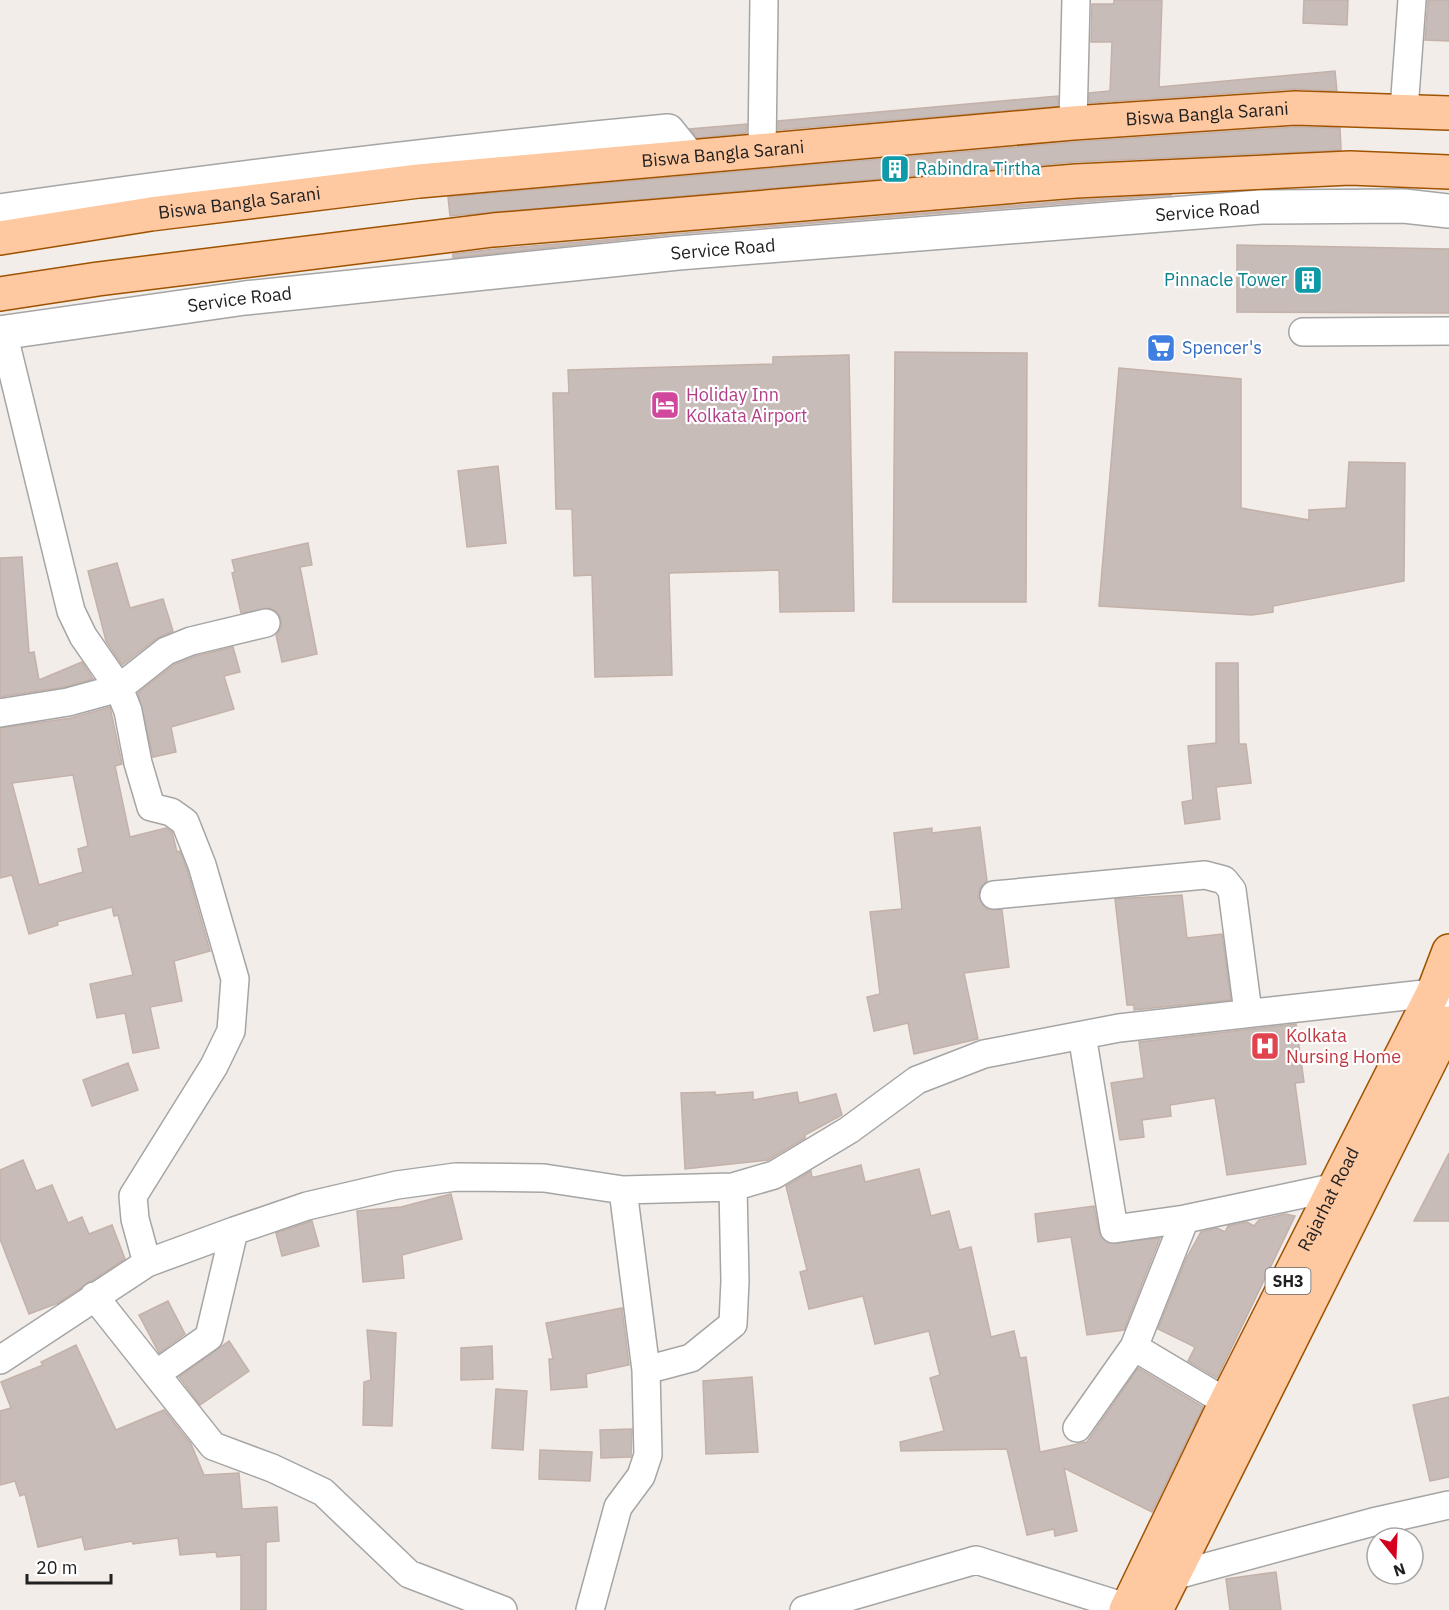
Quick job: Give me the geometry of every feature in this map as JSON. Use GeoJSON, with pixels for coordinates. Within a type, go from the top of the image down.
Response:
{"type":"FeatureCollection","features":[{"type":"Feature","properties":{"kind":"main road","name":"Biswa Bangla Sarani"},"geometry":{"type":"LineString","coordinates":[[0,238],[416,169],[688,156],[1073,123],[1295,108],[1449,113]]}},
{"type":"Feature","properties":{"kind":"main road"},"geometry":{"type":"LineString","coordinates":[[0,294],[98,279],[493,230],[1040,184],[1350,168],[1449,172]]}},
{"type":"Feature","properties":{"kind":"main road","name":"Rajarhat Road"},"geometry":{"type":"LineString","coordinates":[[1136,1609],[1226,1402],[1336,1187],[1441,995],[1449,951]]}},
{"type":"Feature","properties":{"kind":"main road","name":"Rajarhat Road"},"geometry":{"type":"LineString","coordinates":[[1136,1609],[1173,1576],[1449,1023]]}},
{"type":"Feature","properties":{"kind":"street"},"geometry":{"type":"LineString","coordinates":[[762,150],[764,0]]}},
{"type":"Feature","properties":{"kind":"street"},"geometry":{"type":"LineString","coordinates":[[1073,123],[1076,0]]}},
{"type":"Feature","properties":{"kind":"street"},"geometry":{"type":"LineString","coordinates":[[1404,110],[1412,0]]}},
{"type":"Feature","properties":{"kind":"street"},"geometry":{"type":"LineString","coordinates":[[0,211],[416,169]]}},
{"type":"Feature","properties":{"kind":"street","name":"Service Road"},"geometry":{"type":"LineString","coordinates":[[1,333],[245,298],[678,253],[1261,207],[1404,206],[1449,211]]}},
{"type":"Feature","properties":{"kind":"street"},"geometry":{"type":"LineString","coordinates":[[1303,333],[1449,331]]}},
{"type":"Feature","properties":{"kind":"street"},"geometry":{"type":"LineString","coordinates":[[1,333],[71,611],[83,636],[119,688],[128,711],[138,763],[151,807],[171,812],[185,822],[202,865],[235,979],[231,1031],[214,1066],[133,1196],[135,1219],[147,1263]]}},
{"type":"Feature","properties":{"kind":"street"},"geometry":{"type":"LineString","coordinates":[[0,713],[68,702],[119,688],[166,651],[191,641],[266,623]]}},
{"type":"Feature","properties":{"kind":"street"},"geometry":{"type":"LineString","coordinates":[[994,895],[1205,875],[1224,880],[1232,890],[1248,1012]]}},
{"type":"Feature","properties":{"kind":"street"},"geometry":{"type":"LineString","coordinates":[[0,1360],[147,1263],[318,1203],[397,1185],[456,1178],[544,1178],[623,1190],[733,1187],[774,1175],[849,1130],[917,1080],[984,1054],[1082,1035],[1248,1012],[1441,995]]}},
{"type":"Feature","properties":{"kind":"street"},"geometry":{"type":"LineString","coordinates":[[1082,1035],[1114,1229],[1185,1219],[1336,1187]]}},
{"type":"Feature","properties":{"kind":"street"},"geometry":{"type":"LineString","coordinates":[[646,1370],[692,1358],[733,1324],[735,1281],[733,1187]]}},
{"type":"Feature","properties":{"kind":"street"},"geometry":{"type":"LineString","coordinates":[[590,1610],[618,1507],[641,1476],[648,1455],[646,1370],[623,1190]]}},
{"type":"Feature","properties":{"kind":"street"},"geometry":{"type":"LineString","coordinates":[[1077,1428],[1134,1347],[1185,1219]]}},
{"type":"Feature","properties":{"kind":"street"},"geometry":{"type":"LineString","coordinates":[[156,1374],[209,1337],[234,1231]]}},
{"type":"Feature","properties":{"kind":"street"},"geometry":{"type":"LineString","coordinates":[[94,1296],[213,1446],[272,1468],[323,1492],[409,1574],[503,1610]]}},
{"type":"Feature","properties":{"kind":"street"},"geometry":{"type":"LineString","coordinates":[[1134,1347],[1226,1402]]}},
{"type":"Feature","properties":{"kind":"street"},"geometry":{"type":"LineString","coordinates":[[1173,1576],[1373,1522],[1449,1505]]}},
{"type":"Feature","properties":{"kind":"street"},"geometry":{"type":"LineString","coordinates":[[804,1610],[976,1560],[1136,1609]]}},
{"type":"Feature","properties":{"kind":"building"},"geometry":{"type":"Polygon","coordinates":[[[1114,0],[1162,0],[1159,87],[1335,71],[1337,91],[1294,89],[1089,103],[1089,93],[1110,91],[1112,42],[1091,42],[1092,4],[1114,4],[1114,0]]]}},
{"type":"Feature","properties":{"kind":"building"},"geometry":{"type":"Polygon","coordinates":[[[1304,0],[1348,0],[1347,25],[1303,23],[1304,0]]]}},
{"type":"Feature","properties":{"kind":"building"},"geometry":{"type":"Polygon","coordinates":[[[1428,0],[1449,0],[1449,41],[1425,40],[1428,0]]]}},
{"type":"Feature","properties":{"kind":"building"},"geometry":{"type":"Polygon","coordinates":[[[1058,96],[1058,106],[778,130],[778,121],[1058,96]]]}},
{"type":"Feature","properties":{"kind":"building"},"geometry":{"type":"Polygon","coordinates":[[[747,124],[746,133],[697,138],[690,129],[747,124]]]}},
{"type":"Feature","properties":{"kind":"building"},"geometry":{"type":"Polygon","coordinates":[[[1295,127],[1340,128],[1341,150],[1074,162],[450,216],[448,197],[1074,142],[1295,127]]]}},
{"type":"Feature","properties":{"kind":"building"},"geometry":{"type":"Polygon","coordinates":[[[1172,195],[676,234],[453,258],[453,254],[495,249],[1077,200],[1172,195]]]}},
{"type":"Feature","properties":{"kind":"building","name":"Pinnacle Tower"},"geometry":{"type":"Polygon","coordinates":[[[1237,245],[1449,249],[1449,313],[1237,312],[1237,245]]]}},
{"type":"Feature","properties":{"kind":"building"},"geometry":{"type":"Polygon","coordinates":[[[895,352],[1027,353],[1026,602],[893,602],[895,352]]]}},
{"type":"Feature","properties":{"kind":"building"},"geometry":{"type":"Polygon","coordinates":[[[849,355],[854,611],[780,612],[779,570],[669,573],[672,675],[595,677],[592,575],[574,576],[572,509],[556,509],[553,393],[569,393],[568,370],[773,364],[773,357],[849,355]]]}},
{"type":"Feature","properties":{"kind":"building"},"geometry":{"type":"Polygon","coordinates":[[[1119,368],[1241,379],[1241,508],[1309,520],[1309,510],[1346,508],[1349,462],[1405,463],[1404,581],[1273,606],[1273,612],[1252,615],[1099,606],[1119,368]]]}},
{"type":"Feature","properties":{"kind":"building"},"geometry":{"type":"Polygon","coordinates":[[[498,466],[506,543],[467,547],[458,471],[498,466]]]}},
{"type":"Feature","properties":{"kind":"building"},"geometry":{"type":"Polygon","coordinates":[[[308,543],[312,565],[300,567],[317,654],[282,662],[276,635],[281,628],[281,619],[277,612],[270,608],[241,613],[232,573],[235,572],[232,560],[308,543]]]}},
{"type":"Feature","properties":{"kind":"building"},"geometry":{"type":"Polygon","coordinates":[[[22,557],[29,653],[34,652],[39,680],[82,662],[93,679],[65,687],[0,697],[0,558],[22,557]]]}},
{"type":"Feature","properties":{"kind":"building"},"geometry":{"type":"Polygon","coordinates":[[[117,563],[130,608],[163,599],[173,631],[156,639],[122,665],[106,641],[88,571],[117,563]]]}},
{"type":"Feature","properties":{"kind":"building"},"geometry":{"type":"Polygon","coordinates":[[[233,647],[240,672],[224,676],[234,709],[171,727],[176,752],[153,757],[138,693],[174,665],[196,656],[233,647]]]}},
{"type":"Feature","properties":{"kind":"building"},"geometry":{"type":"Polygon","coordinates":[[[1216,663],[1238,663],[1239,744],[1246,744],[1251,783],[1216,787],[1220,819],[1185,824],[1182,802],[1193,800],[1188,746],[1216,743],[1216,663]]]}},
{"type":"Feature","properties":{"kind":"building"},"geometry":{"type":"Polygon","coordinates":[[[110,707],[122,764],[115,766],[130,837],[166,828],[172,832],[177,852],[180,851],[187,870],[210,951],[174,961],[182,1001],[150,1007],[159,1048],[133,1053],[125,1013],[97,1018],[90,984],[133,975],[118,915],[114,916],[112,907],[57,922],[58,925],[29,934],[12,875],[0,878],[0,728],[71,718],[110,707]],[[73,775],[12,783],[39,885],[83,872],[78,849],[88,846],[73,775]]]}},
{"type":"Feature","properties":{"kind":"building"},"geometry":{"type":"Polygon","coordinates":[[[980,827],[987,881],[980,888],[978,897],[987,909],[1002,910],[1009,967],[964,973],[978,1039],[914,1054],[908,1023],[874,1031],[867,997],[880,994],[870,912],[902,909],[894,833],[932,828],[932,833],[980,827]]]}},
{"type":"Feature","properties":{"kind":"building"},"geometry":{"type":"Polygon","coordinates":[[[1182,895],[1187,938],[1222,934],[1231,1000],[1134,1010],[1134,1005],[1127,1005],[1115,899],[1182,895]]]}},
{"type":"Feature","properties":{"kind":"building"},"geometry":{"type":"Polygon","coordinates":[[[1296,1024],[1304,1082],[1295,1083],[1306,1164],[1227,1175],[1215,1098],[1170,1105],[1171,1116],[1142,1120],[1144,1137],[1120,1140],[1111,1083],[1144,1078],[1139,1042],[1296,1024]]]}},
{"type":"Feature","properties":{"kind":"building"},"geometry":{"type":"Polygon","coordinates":[[[128,1063],[138,1090],[92,1106],[83,1080],[128,1063]]]}},
{"type":"Feature","properties":{"kind":"building"},"geometry":{"type":"Polygon","coordinates":[[[715,1092],[715,1095],[753,1092],[753,1100],[797,1092],[799,1103],[836,1094],[842,1115],[805,1135],[805,1138],[768,1160],[685,1169],[681,1093],[715,1092]]]}},
{"type":"Feature","properties":{"kind":"building"},"geometry":{"type":"Polygon","coordinates":[[[1449,1153],[1449,1221],[1414,1221],[1449,1153]]]}},
{"type":"Feature","properties":{"kind":"building"},"geometry":{"type":"Polygon","coordinates":[[[23,1160],[36,1191],[52,1185],[68,1223],[82,1217],[89,1234],[112,1225],[125,1259],[58,1303],[29,1314],[0,1239],[0,1170],[23,1160]]]}},
{"type":"Feature","properties":{"kind":"building"},"geometry":{"type":"Polygon","coordinates":[[[861,1165],[865,1182],[919,1169],[931,1216],[949,1211],[959,1250],[971,1247],[991,1337],[1014,1331],[1020,1358],[1026,1357],[1040,1452],[1087,1442],[1138,1368],[1203,1407],[1152,1512],[1064,1468],[1077,1531],[1055,1536],[1054,1529],[1027,1535],[1007,1449],[901,1451],[900,1442],[944,1431],[930,1378],[940,1375],[929,1331],[875,1344],[863,1296],[809,1309],[800,1272],[807,1270],[786,1186],[811,1171],[812,1177],[815,1177],[861,1165]]]}},
{"type":"Feature","properties":{"kind":"building"},"geometry":{"type":"Polygon","coordinates":[[[451,1194],[462,1239],[402,1255],[404,1278],[363,1282],[357,1211],[401,1207],[451,1194]]]}},
{"type":"Feature","properties":{"kind":"building"},"geometry":{"type":"Polygon","coordinates":[[[1094,1206],[1099,1232],[1108,1243],[1160,1238],[1124,1330],[1087,1335],[1071,1237],[1038,1242],[1035,1214],[1094,1206]]]}},
{"type":"Feature","properties":{"kind":"building"},"geometry":{"type":"Polygon","coordinates":[[[1285,1214],[1295,1216],[1217,1378],[1188,1361],[1195,1347],[1158,1329],[1186,1259],[1201,1232],[1217,1228],[1225,1232],[1228,1226],[1247,1222],[1254,1226],[1259,1220],[1285,1214]]]}},
{"type":"Feature","properties":{"kind":"building"},"geometry":{"type":"Polygon","coordinates":[[[312,1221],[319,1246],[282,1256],[276,1233],[312,1221]]]}},
{"type":"Feature","properties":{"kind":"building"},"geometry":{"type":"Polygon","coordinates":[[[168,1301],[185,1334],[159,1353],[139,1315],[168,1301]]]}},
{"type":"Feature","properties":{"kind":"building"},"geometry":{"type":"Polygon","coordinates":[[[622,1308],[629,1365],[586,1374],[587,1387],[551,1390],[549,1359],[553,1359],[546,1323],[622,1308]]]}},
{"type":"Feature","properties":{"kind":"building"},"geometry":{"type":"Polygon","coordinates":[[[367,1330],[396,1333],[392,1426],[363,1425],[364,1382],[371,1380],[367,1330]]]}},
{"type":"Feature","properties":{"kind":"building"},"geometry":{"type":"Polygon","coordinates":[[[229,1341],[249,1371],[200,1405],[179,1377],[229,1341]]]}},
{"type":"Feature","properties":{"kind":"building"},"geometry":{"type":"Polygon","coordinates":[[[76,1345],[116,1430],[164,1410],[191,1444],[204,1475],[239,1473],[242,1509],[277,1507],[279,1541],[266,1542],[266,1610],[241,1610],[241,1555],[217,1557],[216,1552],[180,1555],[178,1538],[133,1544],[132,1541],[85,1550],[82,1537],[38,1547],[25,1494],[20,1496],[15,1481],[0,1485],[0,1411],[11,1408],[1,1382],[43,1365],[41,1362],[76,1345]]]}},
{"type":"Feature","properties":{"kind":"building"},"geometry":{"type":"Polygon","coordinates":[[[492,1346],[493,1379],[461,1380],[461,1348],[492,1346]]]}},
{"type":"Feature","properties":{"kind":"building"},"geometry":{"type":"Polygon","coordinates":[[[752,1377],[758,1452],[706,1454],[703,1381],[752,1377]]]}},
{"type":"Feature","properties":{"kind":"building"},"geometry":{"type":"Polygon","coordinates":[[[496,1389],[527,1391],[523,1450],[492,1448],[496,1389]]]}},
{"type":"Feature","properties":{"kind":"building"},"geometry":{"type":"Polygon","coordinates":[[[1449,1397],[1449,1477],[1430,1481],[1413,1405],[1449,1397]]]}},
{"type":"Feature","properties":{"kind":"building"},"geometry":{"type":"Polygon","coordinates":[[[632,1429],[631,1457],[601,1458],[600,1430],[632,1429]]]}},
{"type":"Feature","properties":{"kind":"building"},"geometry":{"type":"Polygon","coordinates":[[[540,1450],[592,1452],[590,1481],[539,1479],[540,1450]]]}},
{"type":"Feature","properties":{"kind":"building"},"geometry":{"type":"Polygon","coordinates":[[[1276,1572],[1281,1610],[1230,1610],[1226,1579],[1276,1572]]]}},
{"type":"Feature","properties":{"kind":"place","name":"Rabindra Tirtha"},"geometry":{"type":"Point","coordinates":[895,169]}},
{"type":"Feature","properties":{"kind":"place","name":"Pinnacle Tower"},"geometry":{"type":"Point","coordinates":[1308,280]}},
{"type":"Feature","properties":{"kind":"place","name":"Spencer's"},"geometry":{"type":"Point","coordinates":[1161,348]}},
{"type":"Feature","properties":{"kind":"place","name":"Holiday Inn Kolkata Airport"},"geometry":{"type":"Point","coordinates":[665,405]}},
{"type":"Feature","properties":{"kind":"place","name":"Kolkata Nursing Home"},"geometry":{"type":"Point","coordinates":[1265,1046]}}]}
